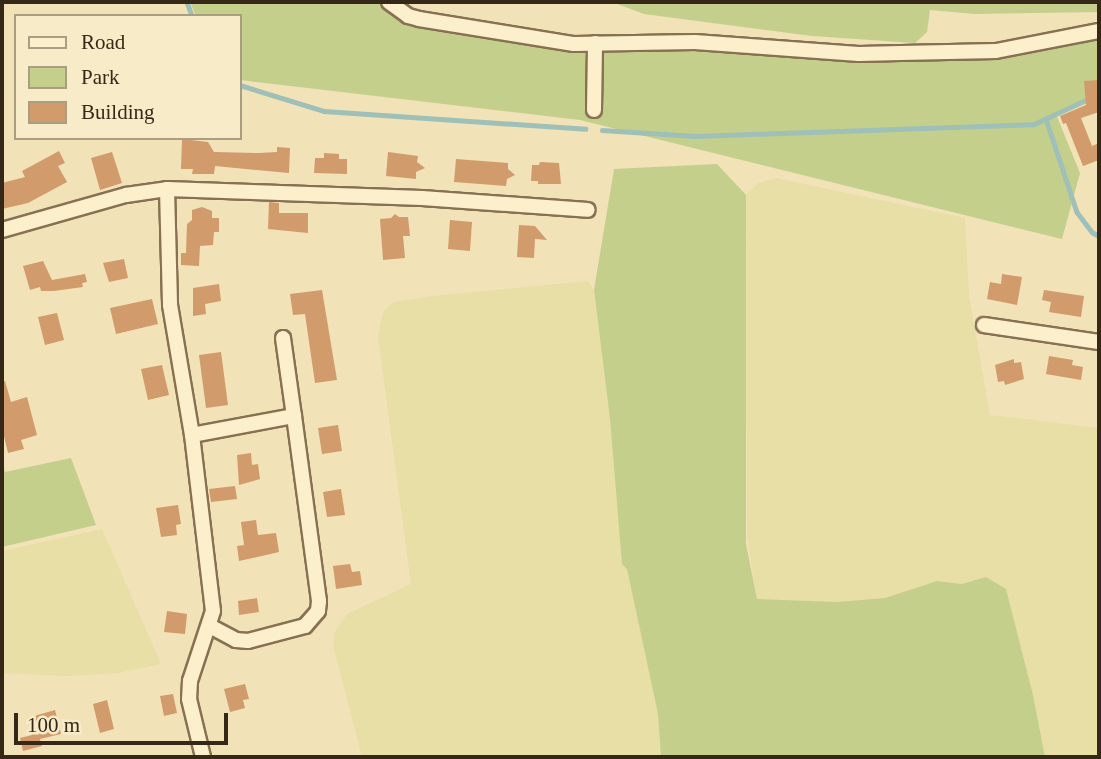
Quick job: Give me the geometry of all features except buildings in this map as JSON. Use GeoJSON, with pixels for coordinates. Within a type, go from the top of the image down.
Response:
{"type":"FeatureCollection","features":[{"type":"Feature","properties":{"kind":"street"},"geometry":{"type":"LineString","coordinates":[[389,2],[408,16],[419,19],[574,44],[695,42],[859,54],[968,51],[1043,44],[1099,31]]}},
{"type":"Feature","properties":{"kind":"street"},"geometry":{"type":"LineString","coordinates":[[594,110],[595,43]]}},
{"type":"Feature","properties":{"kind":"street"},"geometry":{"type":"LineString","coordinates":[[2,230],[126,195],[167,189],[422,198],[588,210]]}},
{"type":"Feature","properties":{"kind":"street"},"geometry":{"type":"LineString","coordinates":[[167,189],[170,305],[192,435],[213,611],[210,626],[194,661],[189,699],[203,757]]}},
{"type":"Feature","properties":{"kind":"street"},"geometry":{"type":"LineString","coordinates":[[984,325],[1099,342]]}},
{"type":"Feature","properties":{"kind":"street"},"geometry":{"type":"LineString","coordinates":[[210,626],[236,640],[247,641],[305,626],[318,611],[283,338]]}},
{"type":"Feature","properties":{"kind":"street"},"geometry":{"type":"LineString","coordinates":[[192,435],[294,416]]}},
{"type":"Feature","properties":{"kind":"shaded area"},"geometry":{"type":"Polygon","coordinates":[[[776,178],[965,218],[969,296],[990,415],[1099,428],[1099,757],[1045,757],[1033,695],[1006,589],[986,577],[962,584],[937,581],[885,598],[838,603],[757,600],[747,536],[746,195],[758,183],[776,178]]]}},
{"type":"Feature","properties":{"kind":"shaded area"},"geometry":{"type":"Polygon","coordinates":[[[588,281],[594,290],[610,419],[622,564],[627,568],[658,714],[661,757],[362,757],[334,649],[334,633],[347,614],[411,584],[378,337],[383,312],[394,302],[432,296],[588,281]]]}},
{"type":"Feature","properties":{"kind":"shaded area"},"geometry":{"type":"Polygon","coordinates":[[[102,529],[161,664],[118,673],[67,676],[2,673],[2,551],[102,529]]]}},
{"type":"Feature","properties":{"kind":"green space"},"geometry":{"type":"Polygon","coordinates":[[[190,2],[385,2],[403,17],[574,47],[1006,53],[1099,33],[1099,94],[1056,114],[1080,173],[1062,239],[580,120],[242,80],[242,14],[195,14],[190,2]]]}},
{"type":"Feature","properties":{"kind":"green space"},"geometry":{"type":"Polygon","coordinates":[[[612,2],[1099,2],[1099,12],[975,14],[930,10],[927,32],[915,43],[812,36],[644,14],[612,2]]]}},
{"type":"Feature","properties":{"kind":"green space"},"geometry":{"type":"Polygon","coordinates":[[[717,164],[746,195],[746,544],[757,599],[838,602],[885,598],[937,581],[962,584],[986,577],[1006,589],[1033,695],[1045,757],[661,757],[658,714],[627,569],[622,564],[610,419],[594,290],[614,169],[717,164]]]}},
{"type":"Feature","properties":{"kind":"green space"},"geometry":{"type":"Polygon","coordinates":[[[71,458],[96,525],[2,547],[2,462],[5,472],[71,458]]]}},
{"type":"Feature","properties":{"kind":"waterway"},"geometry":{"type":"LineString","coordinates":[[187,2],[191,14]]}},
{"type":"Feature","properties":{"kind":"waterway"},"geometry":{"type":"LineString","coordinates":[[242,86],[324,111],[585,129]]}},
{"type":"Feature","properties":{"kind":"waterway"},"geometry":{"type":"LineString","coordinates":[[602,130],[695,136],[1034,124],[1099,94]]}},
{"type":"Feature","properties":{"kind":"waterway"},"geometry":{"type":"LineString","coordinates":[[1046,119],[1077,212],[1092,232],[1099,236]]}}]}
